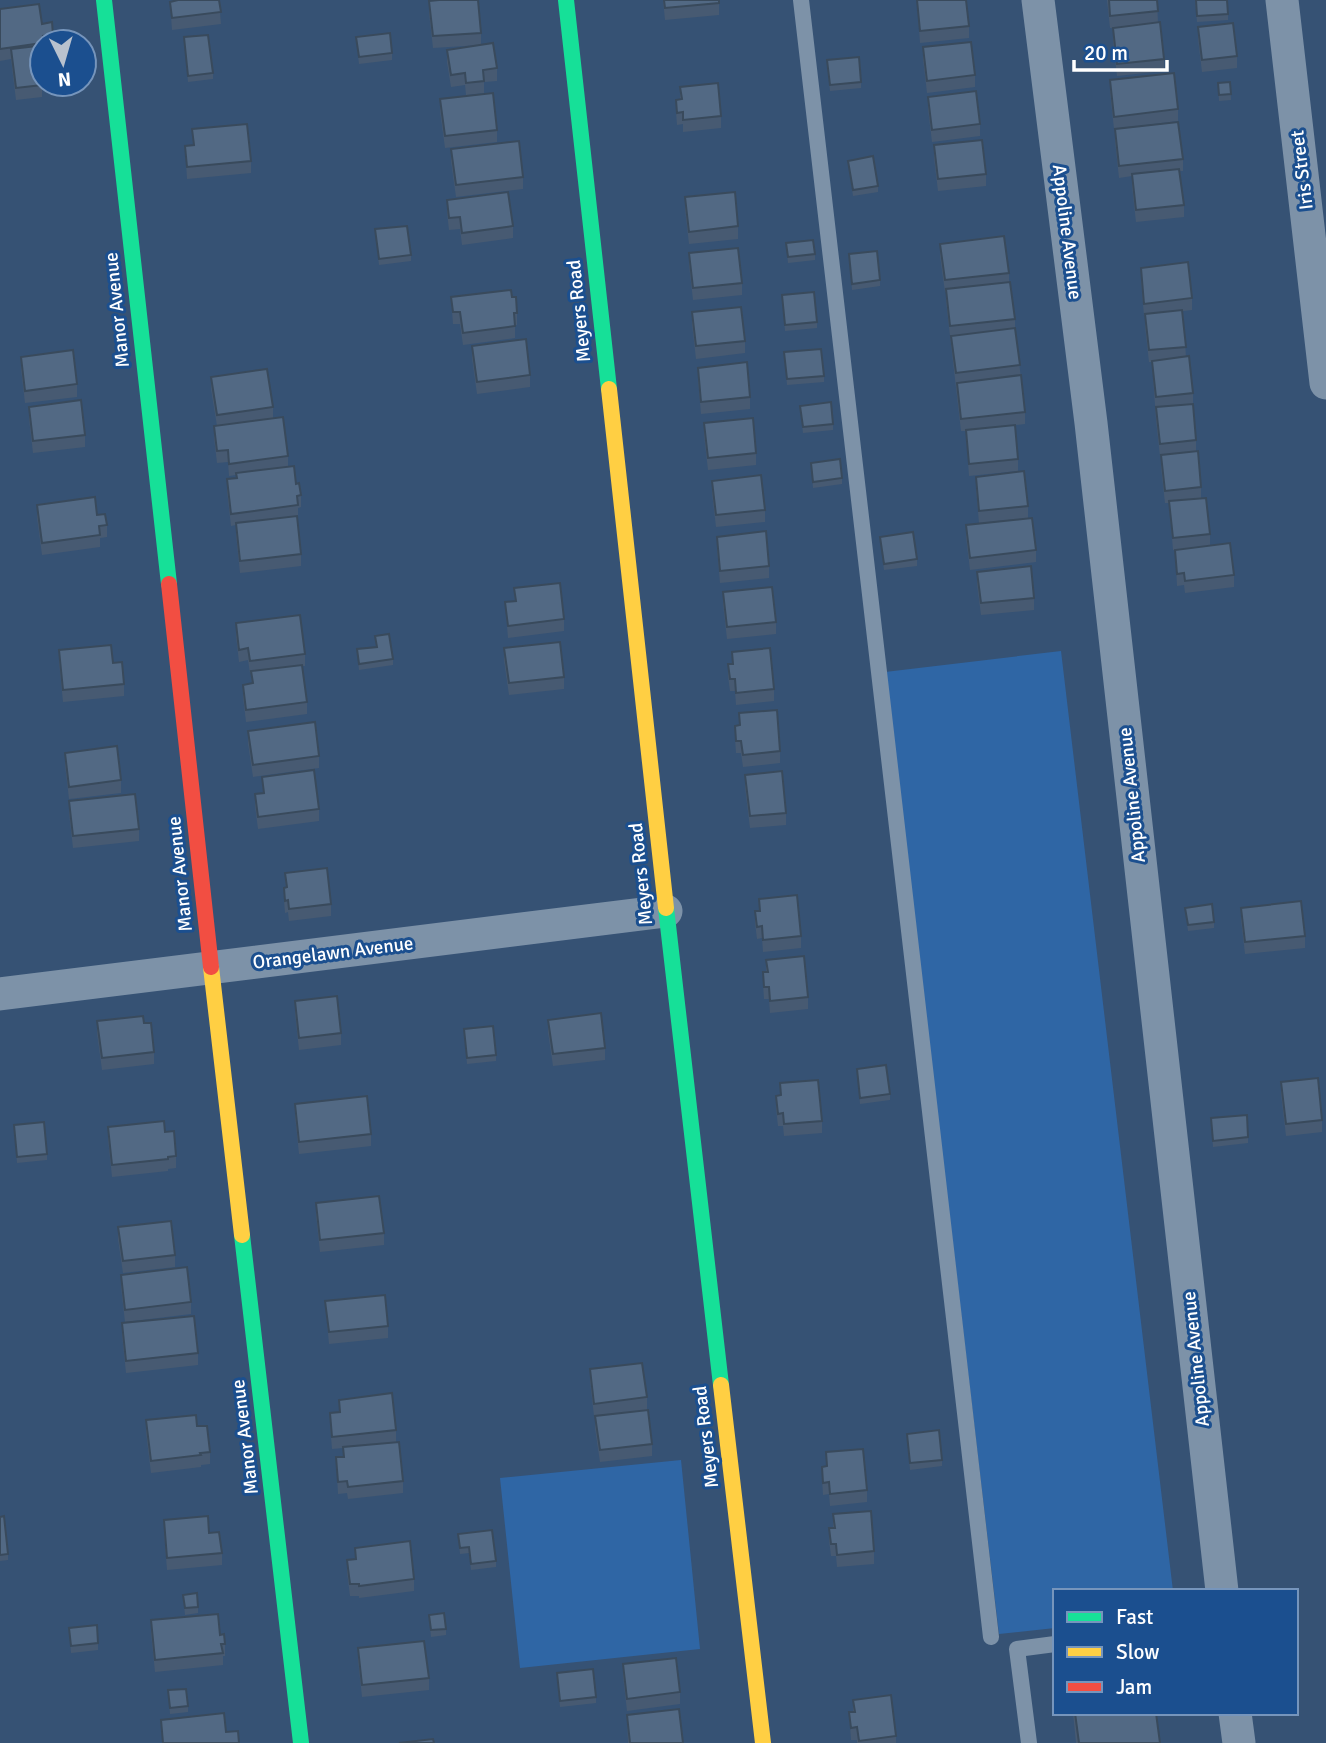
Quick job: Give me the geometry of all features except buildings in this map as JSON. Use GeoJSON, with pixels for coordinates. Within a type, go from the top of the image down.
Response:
{"type":"FeatureCollection","features":[{"type":"Feature","properties":{"kind":"street","name":"Manor Avenue"},"geometry":{"type":"LineString","coordinates":[[104,0],[211,968],[302,1743]]}},
{"type":"Feature","properties":{"kind":"street","name":"Meyers Road"},"geometry":{"type":"LineString","coordinates":[[566,0],[666,911],[763,1743]]}},
{"type":"Feature","properties":{"kind":"street","name":"Appoline Avenue"},"geometry":{"type":"LineString","coordinates":[[1038,0],[1091,423],[1222,1589]]}},
{"type":"Feature","properties":{"kind":"street","name":"Iris Street"},"geometry":{"type":"LineString","coordinates":[[1282,0],[1326,383]]}},
{"type":"Feature","properties":{"kind":"street","name":"Orangelawn Avenue"},"geometry":{"type":"LineString","coordinates":[[0,994],[666,911]]}},
{"type":"Feature","properties":{"kind":"street"},"geometry":{"type":"LineString","coordinates":[[1236,1715],[1239,1743]]}},
{"type":"Feature","properties":{"kind":"lane"},"geometry":{"type":"LineString","coordinates":[[801,0],[991,1637]]}},
{"type":"Feature","properties":{"kind":"lane"},"geometry":{"type":"LineString","coordinates":[[1029,1743],[1017,1649],[1053,1644]]}},
{"type":"Feature","properties":{"kind":"shaded area"},"geometry":{"type":"Polygon","coordinates":[[[1061,651],[1173,1589],[1053,1589],[1053,1628],[999,1634],[885,672],[1061,651]]]}},
{"type":"Feature","properties":{"kind":"shaded area"},"geometry":{"type":"Polygon","coordinates":[[[681,1460],[700,1649],[520,1668],[500,1478],[681,1460]]]}},
{"type":"Feature","properties":{"kind":"traffic: fast"},"geometry":{"type":"LineString","coordinates":[[104,0],[169,584]]}},
{"type":"Feature","properties":{"kind":"traffic: fast"},"geometry":{"type":"LineString","coordinates":[[566,0],[609,389]]}},
{"type":"Feature","properties":{"kind":"traffic: fast"},"geometry":{"type":"LineString","coordinates":[[666,908],[721,1385]]}},
{"type":"Feature","properties":{"kind":"traffic: fast"},"geometry":{"type":"LineString","coordinates":[[242,1235],[301,1743]]}},
{"type":"Feature","properties":{"kind":"traffic: slow"},"geometry":{"type":"LineString","coordinates":[[609,389],[666,908]]}},
{"type":"Feature","properties":{"kind":"traffic: slow"},"geometry":{"type":"LineString","coordinates":[[211,967],[242,1235]]}},
{"type":"Feature","properties":{"kind":"traffic: slow"},"geometry":{"type":"LineString","coordinates":[[721,1385],[763,1743]]}},
{"type":"Feature","properties":{"kind":"traffic: jam"},"geometry":{"type":"LineString","coordinates":[[169,584],[211,967]]}}]}
